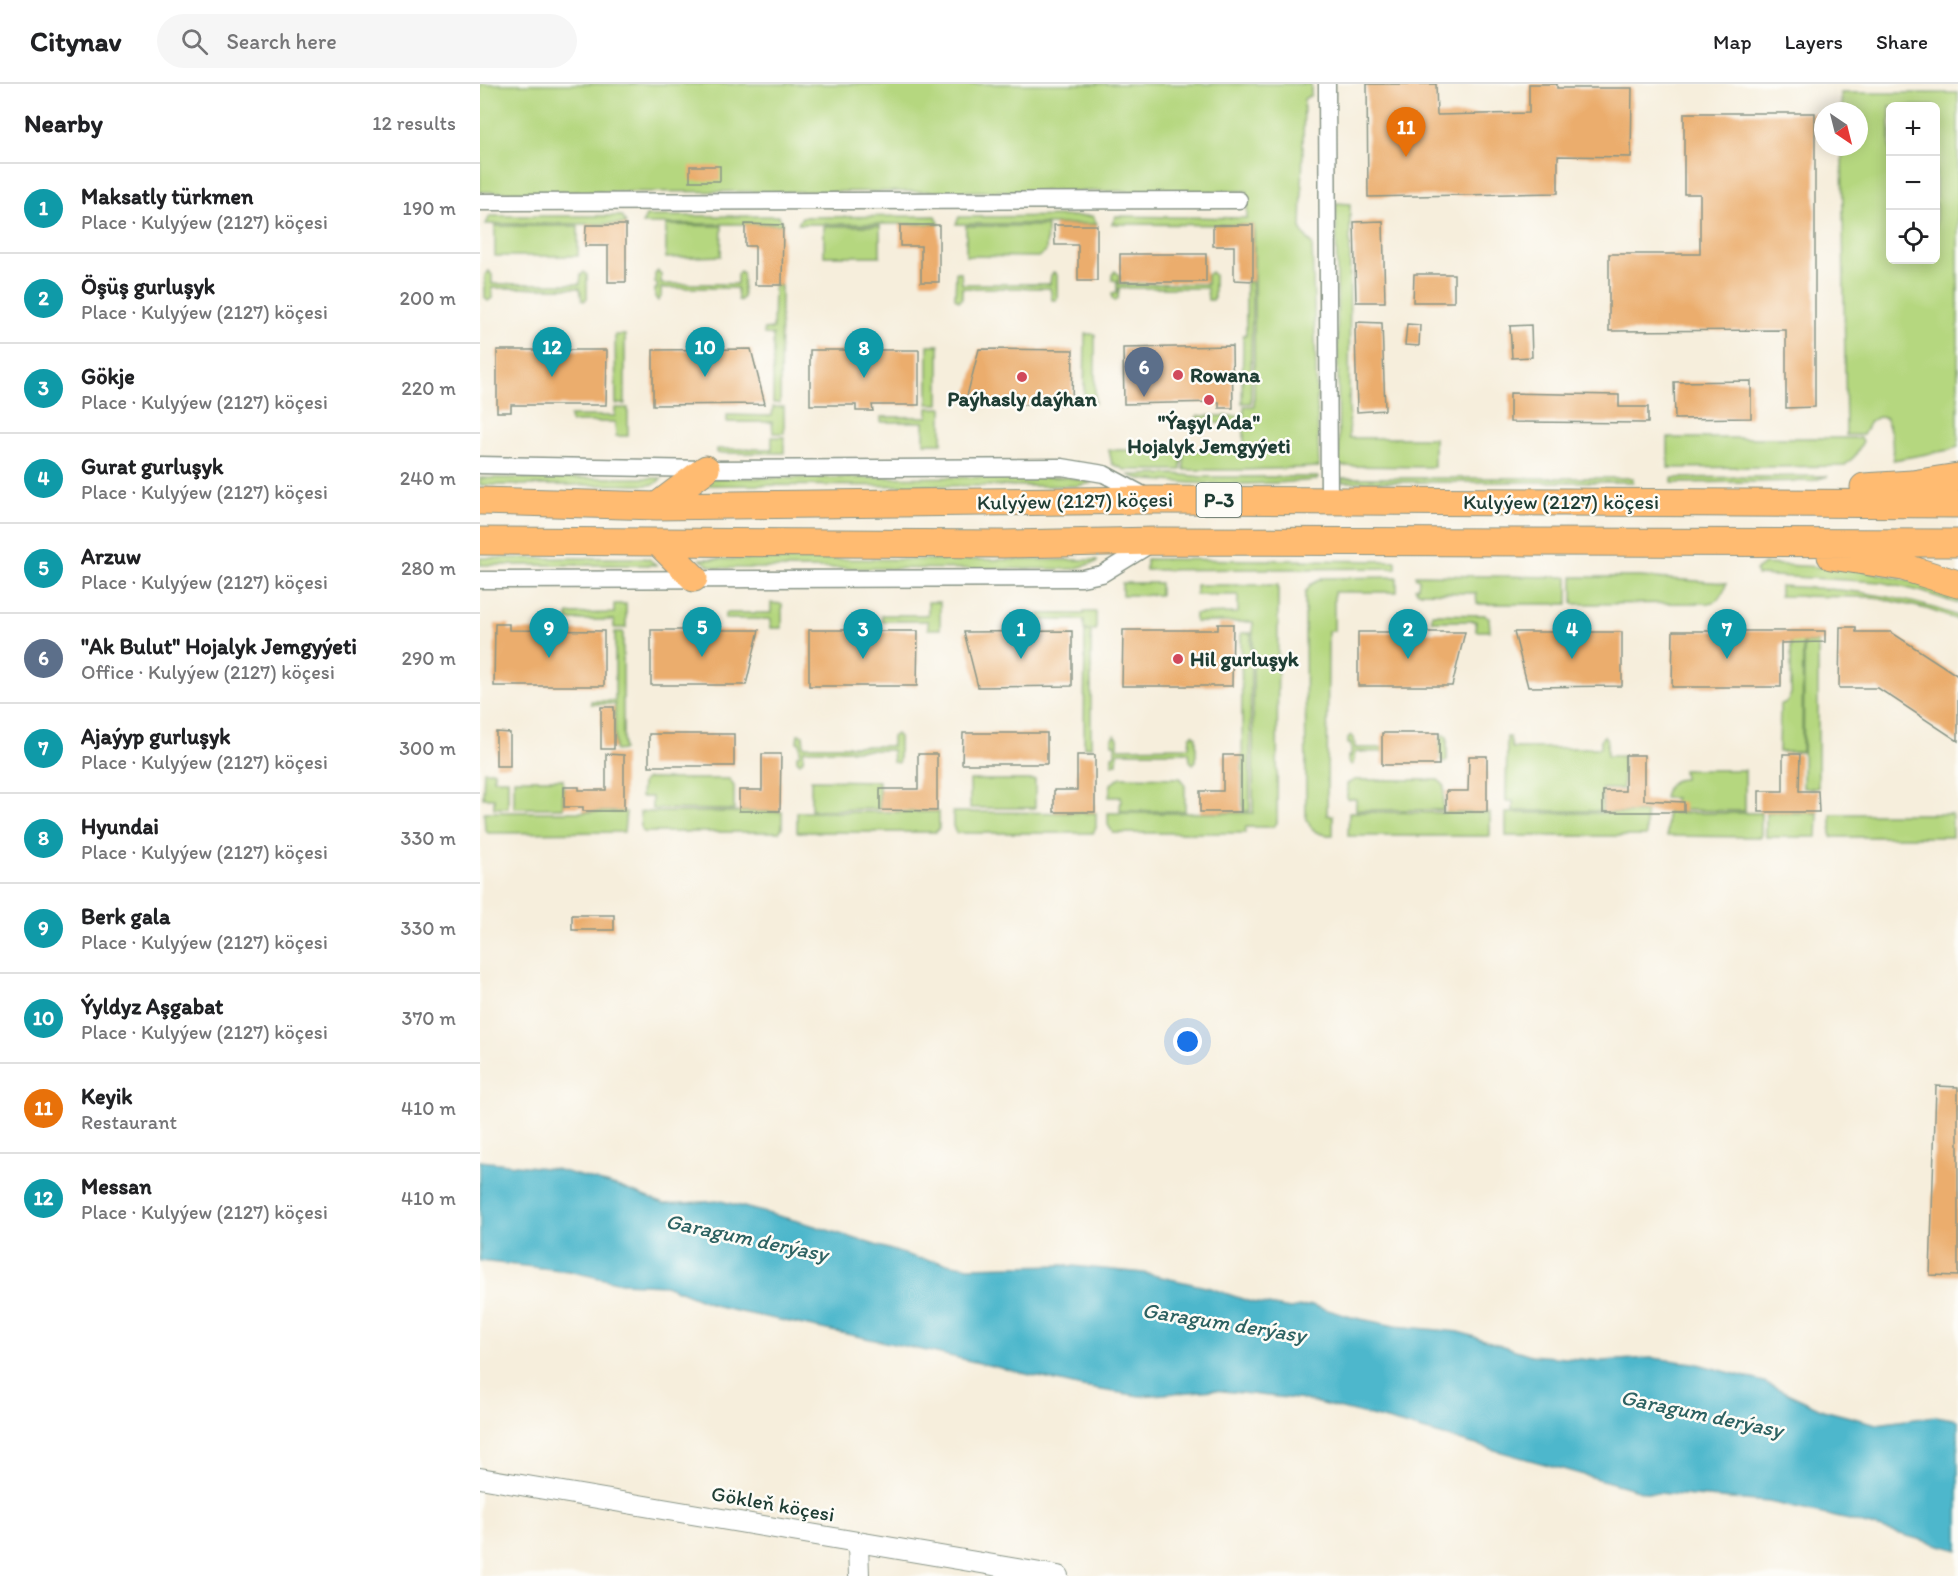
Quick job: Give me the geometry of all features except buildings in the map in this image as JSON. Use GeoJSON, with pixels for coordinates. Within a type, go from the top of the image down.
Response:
{"type":"FeatureCollection","features":[{"type":"Feature","properties":{"kind":"highway"},"geometry":{"type":"LineString","coordinates":[[657,506],[706,469]]}},
{"type":"Feature","properties":{"kind":"highway"},"geometry":{"type":"LineString","coordinates":[[1754,502],[1958,477]]}},
{"type":"Feature","properties":{"kind":"highway","name":"Kulyýew (2127) köçesi"},"geometry":{"type":"LineString","coordinates":[[480,501],[657,506],[1153,500],[1958,504]]}},
{"type":"Feature","properties":{"kind":"highway","name":"Kulyýew (2127) köçesi"},"geometry":{"type":"LineString","coordinates":[[480,541],[1003,544],[1155,541],[1958,543]]}},
{"type":"Feature","properties":{"kind":"highway"},"geometry":{"type":"LineString","coordinates":[[1737,542],[1903,567],[1958,584]]}},
{"type":"Feature","properties":{"kind":"highway"},"geometry":{"type":"LineString","coordinates":[[659,543],[694,578]]}},
{"type":"Feature","properties":{"kind":"street"},"geometry":{"type":"LineString","coordinates":[[1327,84],[1329,501]]}},
{"type":"Feature","properties":{"kind":"street"},"geometry":{"type":"LineString","coordinates":[[480,202],[1239,200]]}},
{"type":"Feature","properties":{"kind":"street"},"geometry":{"type":"LineString","coordinates":[[480,465],[706,469],[1062,467],[1104,474],[1153,500]]}},
{"type":"Feature","properties":{"kind":"street"},"geometry":{"type":"LineString","coordinates":[[480,580],[1082,578],[1102,574],[1155,541]]}},
{"type":"Feature","properties":{"kind":"street","name":"Gökleň köçesi"},"geometry":{"type":"LineString","coordinates":[[480,1478],[1025,1573],[1058,1576]]}},
{"type":"Feature","properties":{"kind":"street"},"geometry":{"type":"LineString","coordinates":[[858,1543],[859,1576]]}},
{"type":"Feature","properties":{"kind":"green space"},"geometry":{"type":"Polygon","coordinates":[[[480,84],[1311,84],[1311,95],[1304,99],[1301,231],[1312,244],[1319,467],[1184,470],[1184,450],[1244,450],[1244,423],[1197,423],[1197,416],[1244,416],[1244,406],[1254,406],[1254,225],[1112,224],[1116,216],[1247,218],[1247,191],[480,192],[480,84]]]}},
{"type":"Feature","properties":{"kind":"green space"},"geometry":{"type":"Polygon","coordinates":[[[1841,93],[1958,93],[1958,447],[1893,460],[1892,437],[1886,418],[1878,417],[1870,421],[1863,435],[1846,435],[1842,156],[1868,156],[1868,102],[1842,102],[1841,93]]]}},
{"type":"Feature","properties":{"kind":"green space"},"geometry":{"type":"Polygon","coordinates":[[[1336,203],[1350,204],[1349,438],[1434,438],[1434,467],[1339,466],[1336,203]]]}},
{"type":"Feature","properties":{"kind":"green space"},"geometry":{"type":"Polygon","coordinates":[[[490,216],[622,216],[626,224],[486,224],[490,216]]]}},
{"type":"Feature","properties":{"kind":"green space"},"geometry":{"type":"Polygon","coordinates":[[[646,216],[779,216],[783,224],[642,224],[646,216]]]}},
{"type":"Feature","properties":{"kind":"green space"},"geometry":{"type":"Polygon","coordinates":[[[936,216],[940,224],[798,224],[802,217],[936,216]]]}},
{"type":"Feature","properties":{"kind":"green space"},"geometry":{"type":"Polygon","coordinates":[[[1093,216],[1097,224],[956,224],[959,217],[1093,216]]]}},
{"type":"Feature","properties":{"kind":"green space"},"geometry":{"type":"Polygon","coordinates":[[[666,225],[722,226],[721,256],[666,258],[666,225]]]}},
{"type":"Feature","properties":{"kind":"green space"},"geometry":{"type":"Polygon","coordinates":[[[495,226],[578,226],[578,256],[495,256],[495,226]]]}},
{"type":"Feature","properties":{"kind":"green space"},"geometry":{"type":"Polygon","coordinates":[[[824,226],[880,226],[880,256],[824,256],[824,226]]]}},
{"type":"Feature","properties":{"kind":"green space"},"geometry":{"type":"Polygon","coordinates":[[[966,226],[1047,226],[1046,251],[1038,257],[966,256],[966,226]]]}},
{"type":"Feature","properties":{"kind":"green space"},"geometry":{"type":"Polygon","coordinates":[[[489,271],[492,275],[492,284],[580,284],[581,275],[584,272],[587,275],[587,298],[582,300],[580,288],[492,288],[492,298],[488,301],[485,298],[485,275],[489,271]]]}},
{"type":"Feature","properties":{"kind":"green space"},"geometry":{"type":"Polygon","coordinates":[[[658,271],[661,274],[661,284],[737,284],[737,274],[740,271],[743,274],[743,297],[740,301],[738,300],[737,288],[661,288],[661,297],[658,301],[655,297],[657,283],[655,283],[655,274],[658,271]]]}},
{"type":"Feature","properties":{"kind":"green space"},"geometry":{"type":"Polygon","coordinates":[[[1115,271],[1119,275],[1119,284],[1207,284],[1207,275],[1211,272],[1214,275],[1214,298],[1208,300],[1207,288],[1119,288],[1118,298],[1115,301],[1112,293],[1117,292],[1117,281],[1112,280],[1112,275],[1115,271]]]}},
{"type":"Feature","properties":{"kind":"green space"},"geometry":{"type":"Polygon","coordinates":[[[956,272],[961,272],[962,284],[1050,284],[1051,275],[1054,272],[1057,275],[1057,298],[1052,300],[1050,288],[962,288],[962,298],[959,301],[955,298],[956,272]]]}},
{"type":"Feature","properties":{"kind":"green space"},"geometry":{"type":"Polygon","coordinates":[[[1246,282],[1252,282],[1251,403],[1242,403],[1246,282]]]}},
{"type":"Feature","properties":{"kind":"green space"},"geometry":{"type":"Polygon","coordinates":[[[774,286],[781,286],[780,403],[773,403],[773,335],[764,334],[764,330],[773,329],[774,286]]]}},
{"type":"Feature","properties":{"kind":"green space"},"geometry":{"type":"Polygon","coordinates":[[[1085,334],[1095,334],[1095,403],[1084,403],[1085,334]]]}},
{"type":"Feature","properties":{"kind":"green space"},"geometry":{"type":"Polygon","coordinates":[[[615,335],[625,335],[625,404],[616,404],[615,335]]]}},
{"type":"Feature","properties":{"kind":"green space"},"geometry":{"type":"Polygon","coordinates":[[[928,345],[939,345],[939,404],[928,404],[928,345]]]}},
{"type":"Feature","properties":{"kind":"green space"},"geometry":{"type":"Polygon","coordinates":[[[773,407],[784,407],[784,433],[773,433],[772,422],[727,422],[727,415],[772,416],[773,407]]]}},
{"type":"Feature","properties":{"kind":"green space"},"geometry":{"type":"Polygon","coordinates":[[[615,408],[628,408],[628,436],[616,436],[615,422],[571,422],[570,416],[615,416],[615,408]]]}},
{"type":"Feature","properties":{"kind":"green space"},"geometry":{"type":"Polygon","coordinates":[[[928,408],[942,408],[942,443],[924,443],[924,422],[881,422],[881,417],[928,417],[928,408]]]}},
{"type":"Feature","properties":{"kind":"green space"},"geometry":{"type":"Polygon","coordinates":[[[772,437],[784,437],[784,453],[717,453],[717,449],[772,449],[772,437]]]}},
{"type":"Feature","properties":{"kind":"green space"},"geometry":{"type":"Polygon","coordinates":[[[1668,438],[1861,438],[1863,441],[1855,456],[1844,466],[1668,468],[1668,438]]]}},
{"type":"Feature","properties":{"kind":"green space"},"geometry":{"type":"Polygon","coordinates":[[[1109,450],[1182,450],[1181,470],[1125,470],[1112,464],[1109,450]]]}},
{"type":"Feature","properties":{"kind":"green space"},"geometry":{"type":"Polygon","coordinates":[[[1175,474],[1202,477],[1319,477],[1316,480],[1230,484],[1140,479],[1128,475],[1175,474]]]}},
{"type":"Feature","properties":{"kind":"green space"},"geometry":{"type":"Polygon","coordinates":[[[1828,476],[1811,481],[1672,483],[1672,478],[1828,476]]]}},
{"type":"Feature","properties":{"kind":"green space"},"geometry":{"type":"Polygon","coordinates":[[[1065,477],[1091,483],[1076,486],[697,485],[706,478],[1065,477]]]}},
{"type":"Feature","properties":{"kind":"green space"},"geometry":{"type":"Polygon","coordinates":[[[480,478],[662,478],[655,484],[648,485],[480,485],[480,478]]]}},
{"type":"Feature","properties":{"kind":"green space"},"geometry":{"type":"Polygon","coordinates":[[[1341,478],[1633,478],[1633,482],[1341,482],[1341,478]]]}},
{"type":"Feature","properties":{"kind":"green space"},"geometry":{"type":"Polygon","coordinates":[[[480,558],[642,558],[649,559],[656,565],[480,565],[480,558]]]}},
{"type":"Feature","properties":{"kind":"green space"},"geometry":{"type":"Polygon","coordinates":[[[700,559],[1097,560],[1097,562],[1073,569],[718,568],[700,559]]]}},
{"type":"Feature","properties":{"kind":"green space"},"geometry":{"type":"Polygon","coordinates":[[[1146,559],[1396,561],[1396,568],[1146,570],[1146,559]]]}},
{"type":"Feature","properties":{"kind":"green space"},"geometry":{"type":"Polygon","coordinates":[[[1764,564],[1859,569],[1958,593],[1958,604],[1923,592],[1881,582],[1757,575],[1756,570],[1764,564]]]}},
{"type":"Feature","properties":{"kind":"green space"},"geometry":{"type":"Polygon","coordinates":[[[1416,575],[1568,577],[1568,604],[1477,604],[1476,593],[1418,592],[1415,588],[1418,587],[1419,579],[1416,575]]]}},
{"type":"Feature","properties":{"kind":"green space"},"geometry":{"type":"Polygon","coordinates":[[[1397,577],[1397,592],[1334,592],[1334,631],[1328,631],[1327,815],[1333,816],[1333,835],[1315,832],[1306,816],[1305,593],[1310,585],[1323,578],[1397,577]]]}},
{"type":"Feature","properties":{"kind":"green space"},"geometry":{"type":"Polygon","coordinates":[[[1573,577],[1639,577],[1726,583],[1721,596],[1716,601],[1708,603],[1573,604],[1573,577]]]}},
{"type":"Feature","properties":{"kind":"green space"},"geometry":{"type":"Polygon","coordinates":[[[1122,583],[1160,583],[1160,595],[1122,595],[1122,583]]]}},
{"type":"Feature","properties":{"kind":"green space"},"geometry":{"type":"Polygon","coordinates":[[[1196,585],[1278,585],[1277,823],[1272,827],[1246,827],[1245,833],[1113,833],[1108,825],[1108,813],[1253,813],[1253,622],[1195,622],[1195,614],[1238,613],[1238,595],[1196,595],[1196,585]]]}},
{"type":"Feature","properties":{"kind":"green space"},"geometry":{"type":"Polygon","coordinates":[[[1780,586],[1848,591],[1914,602],[1958,616],[1958,620],[1927,609],[1873,597],[1780,596],[1780,586]]]}},
{"type":"Feature","properties":{"kind":"green space"},"geometry":{"type":"Polygon","coordinates":[[[928,602],[940,602],[940,629],[928,629],[928,621],[882,621],[882,615],[928,615],[928,602]]]}},
{"type":"Feature","properties":{"kind":"green space"},"geometry":{"type":"Polygon","coordinates":[[[771,603],[782,604],[782,628],[771,628],[771,619],[725,619],[725,613],[771,613],[771,603]]]}},
{"type":"Feature","properties":{"kind":"green space"},"geometry":{"type":"Polygon","coordinates":[[[614,604],[626,604],[626,628],[614,628],[614,620],[568,620],[568,614],[614,613],[614,604]]]}},
{"type":"Feature","properties":{"kind":"green space"},"geometry":{"type":"Polygon","coordinates":[[[1084,612],[1096,612],[1096,630],[1084,630],[1084,620],[1039,620],[1039,614],[1084,614],[1084,612]]]}},
{"type":"Feature","properties":{"kind":"green space"},"geometry":{"type":"Polygon","coordinates":[[[1432,614],[1485,615],[1489,618],[1490,631],[1476,631],[1476,621],[1432,621],[1432,614]]]}},
{"type":"Feature","properties":{"kind":"green space"},"geometry":{"type":"Polygon","coordinates":[[[1085,631],[1091,631],[1091,747],[1084,747],[1085,631]]]}},
{"type":"Feature","properties":{"kind":"green space"},"geometry":{"type":"Polygon","coordinates":[[[615,632],[623,632],[623,750],[615,751],[615,704],[591,704],[591,701],[615,701],[615,632]]]}},
{"type":"Feature","properties":{"kind":"green space"},"geometry":{"type":"Polygon","coordinates":[[[1241,633],[1251,633],[1250,811],[1243,811],[1241,633]]]}},
{"type":"Feature","properties":{"kind":"green space"},"geometry":{"type":"Polygon","coordinates":[[[1791,633],[1803,633],[1802,752],[1779,752],[1780,705],[1788,701],[1791,693],[1791,633]]]}},
{"type":"Feature","properties":{"kind":"green space"},"geometry":{"type":"Polygon","coordinates":[[[1804,643],[1818,643],[1818,788],[1803,788],[1804,643]]]}},
{"type":"Feature","properties":{"kind":"green space"},"geometry":{"type":"Polygon","coordinates":[[[798,734],[803,735],[804,746],[892,746],[892,737],[896,734],[899,737],[899,760],[898,763],[893,762],[892,750],[804,750],[803,760],[800,763],[797,760],[797,755],[800,754],[798,734]]]}},
{"type":"Feature","properties":{"kind":"green space"},"geometry":{"type":"Polygon","coordinates":[[[1193,734],[1196,737],[1196,761],[1193,764],[1190,761],[1189,752],[1118,752],[1117,763],[1112,764],[1115,744],[1112,744],[1112,738],[1115,735],[1118,738],[1118,748],[1189,747],[1190,737],[1193,734]]]}},
{"type":"Feature","properties":{"kind":"green space"},"geometry":{"type":"Polygon","coordinates":[[[1444,734],[1447,737],[1447,760],[1444,763],[1441,760],[1440,751],[1355,752],[1353,764],[1348,762],[1348,756],[1351,756],[1351,744],[1348,744],[1348,738],[1351,735],[1354,738],[1355,748],[1440,747],[1441,737],[1444,734]]]}},
{"type":"Feature","properties":{"kind":"green space"},"geometry":{"type":"Polygon","coordinates":[[[1604,736],[1607,739],[1607,756],[1623,756],[1623,789],[1602,789],[1602,811],[1513,811],[1513,801],[1506,801],[1507,737],[1510,737],[1512,748],[1601,748],[1601,739],[1604,736]]]}},
{"type":"Feature","properties":{"kind":"green space"},"geometry":{"type":"Polygon","coordinates":[[[1683,770],[1745,770],[1745,811],[1675,810],[1675,798],[1664,798],[1670,784],[1684,779],[1683,770]]]}},
{"type":"Feature","properties":{"kind":"green space"},"geometry":{"type":"Polygon","coordinates":[[[484,771],[494,771],[494,779],[508,779],[508,808],[494,808],[494,798],[483,798],[484,771]]]}},
{"type":"Feature","properties":{"kind":"green space"},"geometry":{"type":"Polygon","coordinates":[[[1121,777],[1180,778],[1185,786],[1185,811],[1120,811],[1121,797],[1109,797],[1111,784],[1121,777]]]}},
{"type":"Feature","properties":{"kind":"green space"},"geometry":{"type":"Polygon","coordinates":[[[514,779],[563,779],[563,808],[514,808],[514,779]]]}},
{"type":"Feature","properties":{"kind":"green space"},"geometry":{"type":"Polygon","coordinates":[[[646,779],[729,779],[734,786],[734,810],[652,809],[652,797],[641,797],[642,783],[646,779]]]}},
{"type":"Feature","properties":{"kind":"green space"},"geometry":{"type":"Polygon","coordinates":[[[811,780],[879,781],[879,809],[811,810],[811,780]]]}},
{"type":"Feature","properties":{"kind":"green space"},"geometry":{"type":"Polygon","coordinates":[[[970,780],[1035,780],[1035,808],[970,808],[970,780]]]}},
{"type":"Feature","properties":{"kind":"green space"},"geometry":{"type":"Polygon","coordinates":[[[1354,780],[1438,780],[1444,785],[1443,810],[1356,810],[1356,799],[1347,799],[1347,784],[1354,780]]]}},
{"type":"Feature","properties":{"kind":"green space"},"geometry":{"type":"Polygon","coordinates":[[[484,812],[626,812],[624,832],[488,833],[485,830],[484,812]]]}},
{"type":"Feature","properties":{"kind":"green space"},"geometry":{"type":"Polygon","coordinates":[[[640,812],[782,812],[782,828],[779,832],[644,832],[641,829],[640,812]]]}},
{"type":"Feature","properties":{"kind":"green space"},"geometry":{"type":"Polygon","coordinates":[[[797,812],[939,812],[939,828],[936,832],[797,832],[797,812]]]}},
{"type":"Feature","properties":{"kind":"green space"},"geometry":{"type":"Polygon","coordinates":[[[953,812],[1096,813],[1096,828],[1093,833],[956,833],[953,826],[953,812]]]}},
{"type":"Feature","properties":{"kind":"green space"},"geometry":{"type":"Polygon","coordinates":[[[1349,812],[1490,813],[1490,836],[1348,836],[1349,812]]]}},
{"type":"Feature","properties":{"kind":"green space"},"geometry":{"type":"Polygon","coordinates":[[[1506,813],[1646,813],[1646,836],[1506,836],[1506,813]]]}},
{"type":"Feature","properties":{"kind":"green space"},"geometry":{"type":"Polygon","coordinates":[[[1667,813],[1761,813],[1761,837],[1667,836],[1667,813]]]}},
{"type":"Feature","properties":{"kind":"green space"},"geometry":{"type":"Polygon","coordinates":[[[1766,813],[1818,813],[1817,837],[1766,837],[1766,813]]]}},
{"type":"Feature","properties":{"kind":"green space"},"geometry":{"type":"Polygon","coordinates":[[[1831,814],[1952,814],[1952,837],[1831,837],[1831,814]]]}},
{"type":"Feature","properties":{"kind":"water","name":"Garagum derýasy"},"geometry":{"type":"Polygon","coordinates":[[[480,1161],[555,1169],[620,1187],[664,1204],[721,1201],[805,1223],[917,1258],[969,1267],[1063,1265],[1144,1273],[1210,1288],[1251,1302],[1290,1309],[1312,1305],[1351,1317],[1395,1326],[1459,1332],[1531,1355],[1602,1361],[1652,1358],[1694,1363],[1764,1382],[1823,1410],[1877,1424],[1936,1416],[1958,1420],[1958,1550],[1849,1520],[1769,1502],[1645,1492],[1383,1419],[1305,1400],[1214,1390],[1140,1396],[1082,1387],[932,1352],[722,1308],[665,1285],[621,1283],[569,1271],[480,1261],[480,1161]]]}},
{"type":"Feature","properties":{"kind":"place","name":"Keyik"},"geometry":{"type":"Point","coordinates":[1406,157]}},
{"type":"Feature","properties":{"kind":"place","name":"Rowana"},"geometry":{"type":"Point","coordinates":[1178,375]}},
{"type":"Feature","properties":{"kind":"place","name":"Messan"},"geometry":{"type":"Point","coordinates":[552,377]}},
{"type":"Feature","properties":{"kind":"place","name":"Ýyldyz Aşgabat"},"geometry":{"type":"Point","coordinates":[705,377]}},
{"type":"Feature","properties":{"kind":"place","name":"Paýhasly daýhan"},"geometry":{"type":"Point","coordinates":[1022,377]}},
{"type":"Feature","properties":{"kind":"place","name":"Hyundai"},"geometry":{"type":"Point","coordinates":[864,378]}},
{"type":"Feature","properties":{"kind":"place","name":"\"Ak Bulut\" Hojalyk Jemgyýeti"},"geometry":{"type":"Point","coordinates":[1144,397]}},
{"type":"Feature","properties":{"kind":"place","name":"\"Ýaşyl Ada\" Hojalyk Jemgyýeti"},"geometry":{"type":"Point","coordinates":[1209,400]}},
{"type":"Feature","properties":{"kind":"place","name":"Arzuw"},"geometry":{"type":"Point","coordinates":[702,657]}},
{"type":"Feature","properties":{"kind":"place","name":"Berk gala"},"geometry":{"type":"Point","coordinates":[549,658]}},
{"type":"Feature","properties":{"kind":"place","name":"Gökje"},"geometry":{"type":"Point","coordinates":[863,659]}},
{"type":"Feature","properties":{"kind":"place","name":"Maksatly türkmen"},"geometry":{"type":"Point","coordinates":[1021,659]}},
{"type":"Feature","properties":{"kind":"place","name":"Hil gurluşyk"},"geometry":{"type":"Point","coordinates":[1178,659]}},
{"type":"Feature","properties":{"kind":"place","name":"Öşüş gurluşyk"},"geometry":{"type":"Point","coordinates":[1408,659]}},
{"type":"Feature","properties":{"kind":"place","name":"Gurat gurluşyk"},"geometry":{"type":"Point","coordinates":[1572,659]}},
{"type":"Feature","properties":{"kind":"place","name":"Ajaýyp gurluşyk"},"geometry":{"type":"Point","coordinates":[1727,659]}}]}
